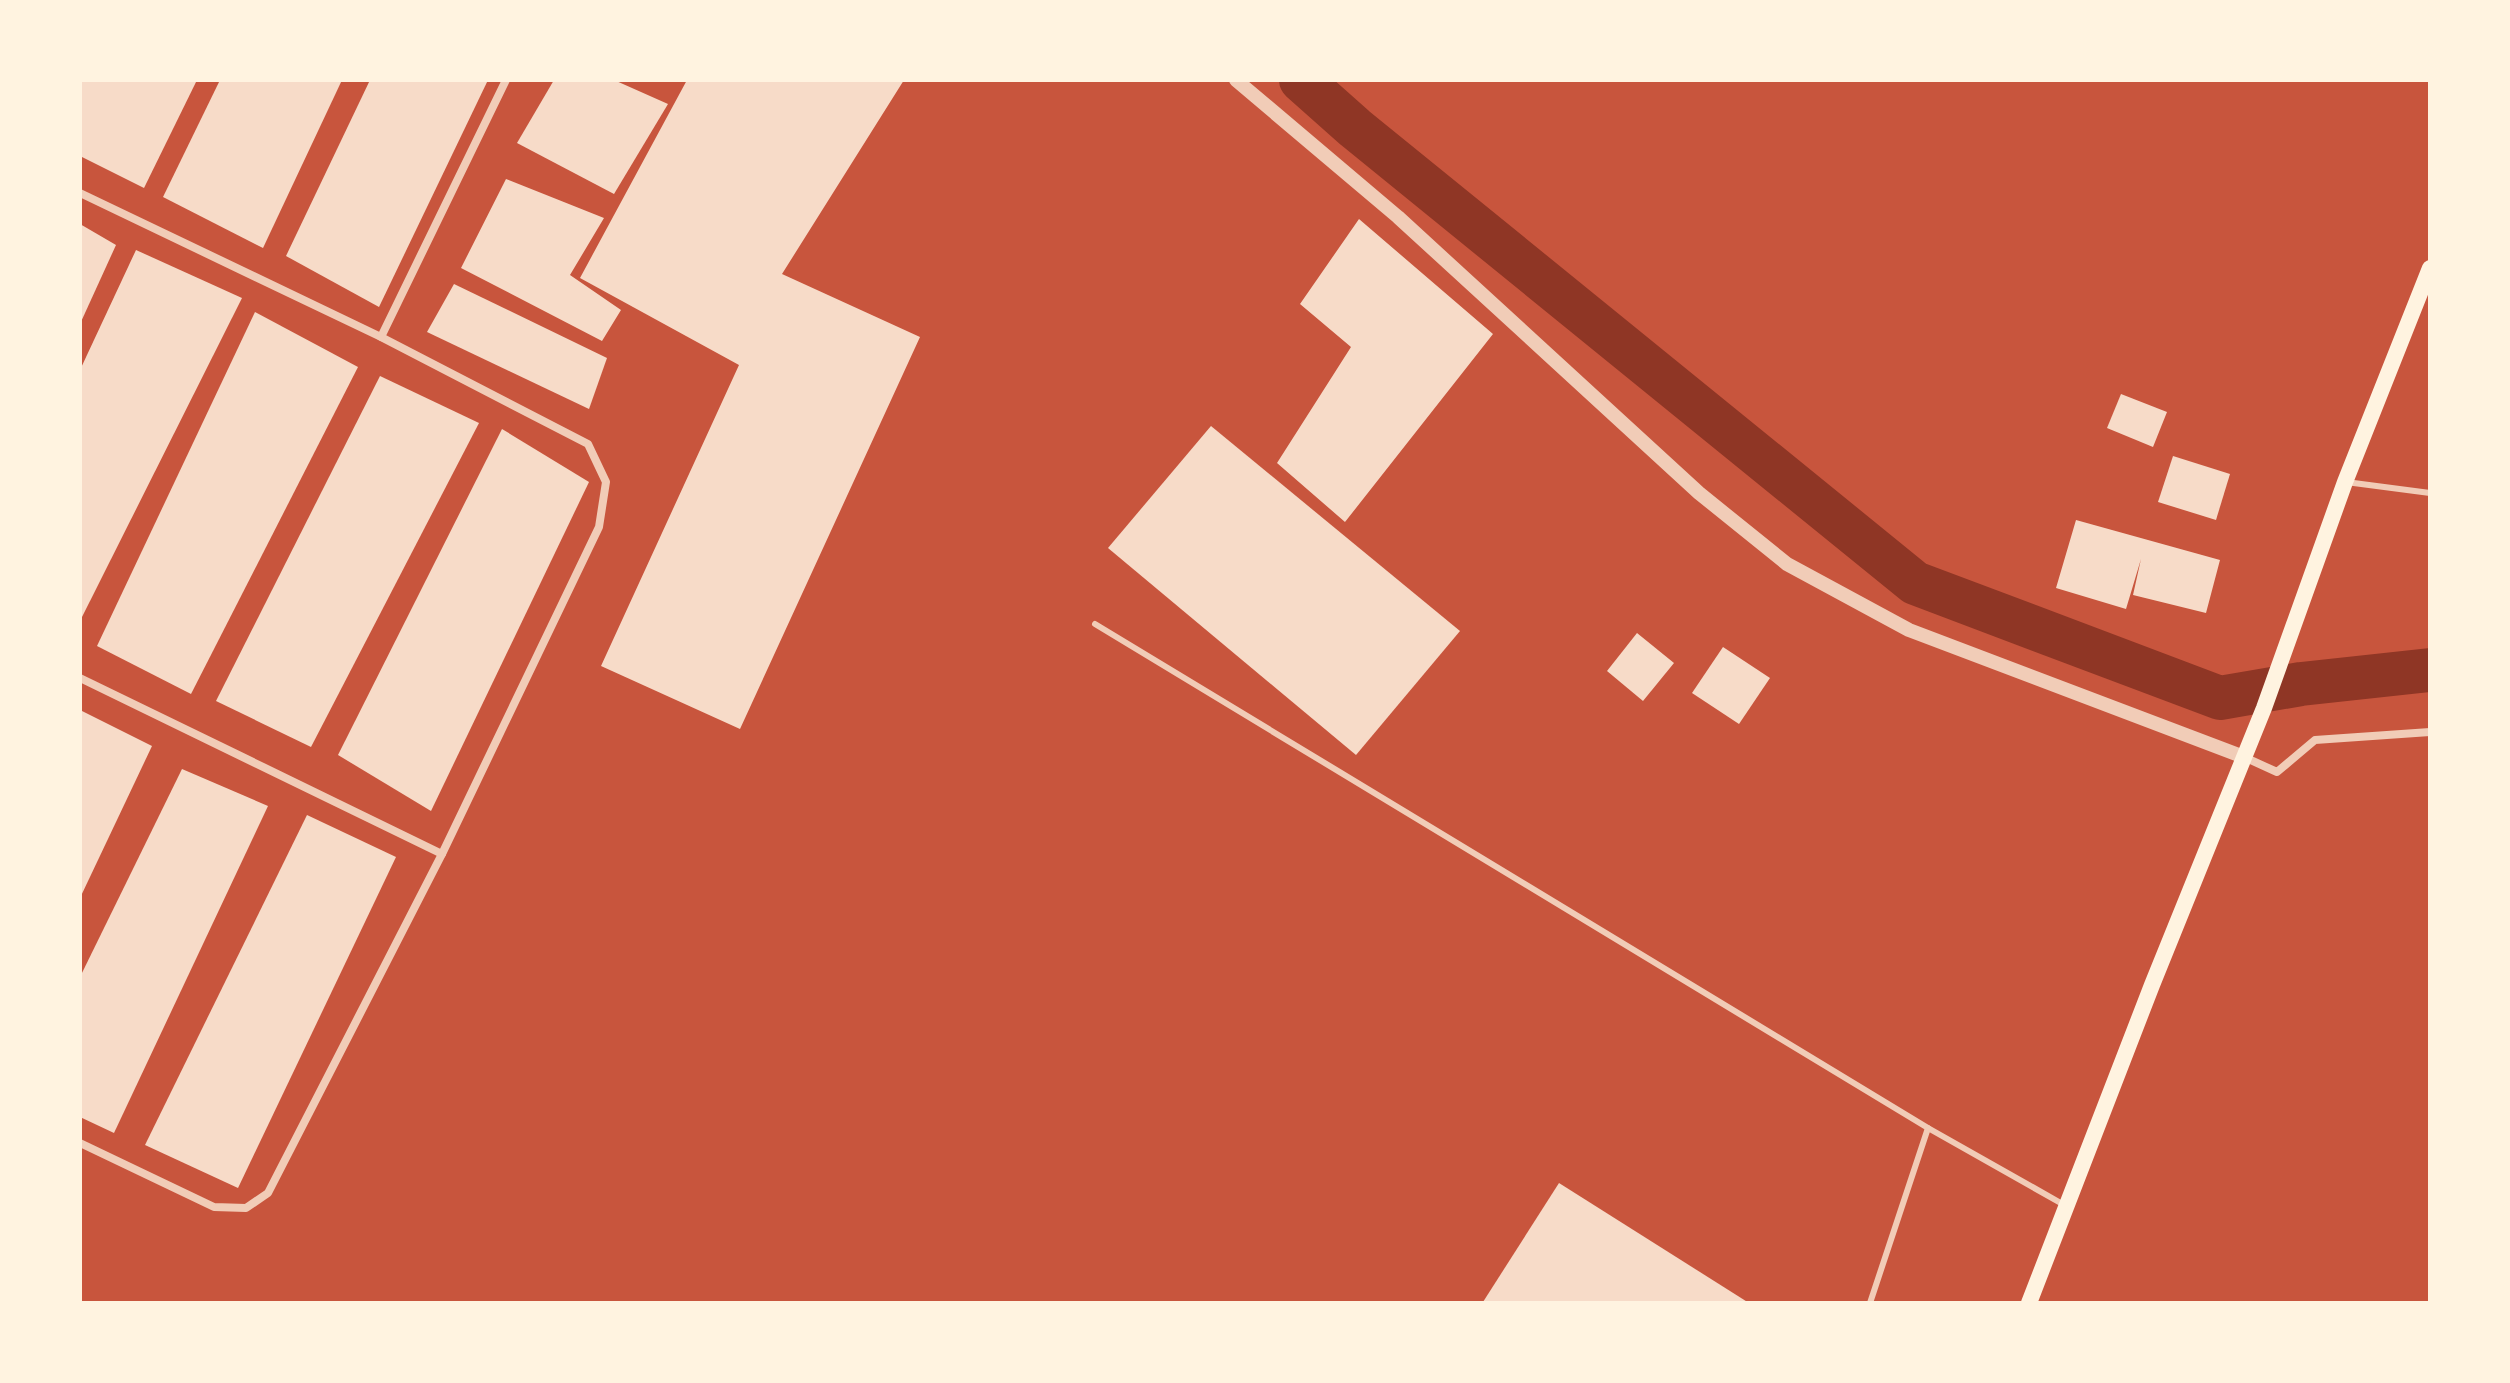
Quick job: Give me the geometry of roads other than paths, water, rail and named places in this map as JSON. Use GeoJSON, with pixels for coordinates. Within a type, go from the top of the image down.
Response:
{"type":"FeatureCollection","features":[{"type":"Feature","properties":{"kind":"main road"},"geometry":{"type":"LineString","coordinates":[[2029,1303],[2264,708],[2345,482],[2430,268]]}},
{"type":"Feature","properties":{"kind":"street"},"geometry":{"type":"LineString","coordinates":[[381,337],[506,80]]}},
{"type":"Feature","properties":{"kind":"street"},"geometry":{"type":"LineString","coordinates":[[1236,80],[1398,217],[1699,493],[1787,564],[1909,630],[2277,772],[2315,740],[2430,732]]}},
{"type":"Feature","properties":{"kind":"street"},"geometry":{"type":"LineString","coordinates":[[80,193],[381,337],[588,444],[606,482],[599,527],[442,854],[268,1193],[246,1208],[214,1207],[80,1143]]}},
{"type":"Feature","properties":{"kind":"street"},"geometry":{"type":"LineString","coordinates":[[80,678],[442,854]]}},
{"type":"Feature","properties":{"kind":"lane"},"geometry":{"type":"LineString","coordinates":[[2345,482],[2430,493]]}},
{"type":"Feature","properties":{"kind":"lane"},"geometry":{"type":"LineString","coordinates":[[1095,624],[1928,1128],[2066,1206]]}},
{"type":"Feature","properties":{"kind":"lane"},"geometry":{"type":"LineString","coordinates":[[1870,1303],[1928,1128]]}},
{"type":"Feature","properties":{"kind":"waterway"},"geometry":{"type":"LineString","coordinates":[[1301,80],[1355,128],[1915,583],[2220,698],[2301,684],[2430,670]]}}]}
